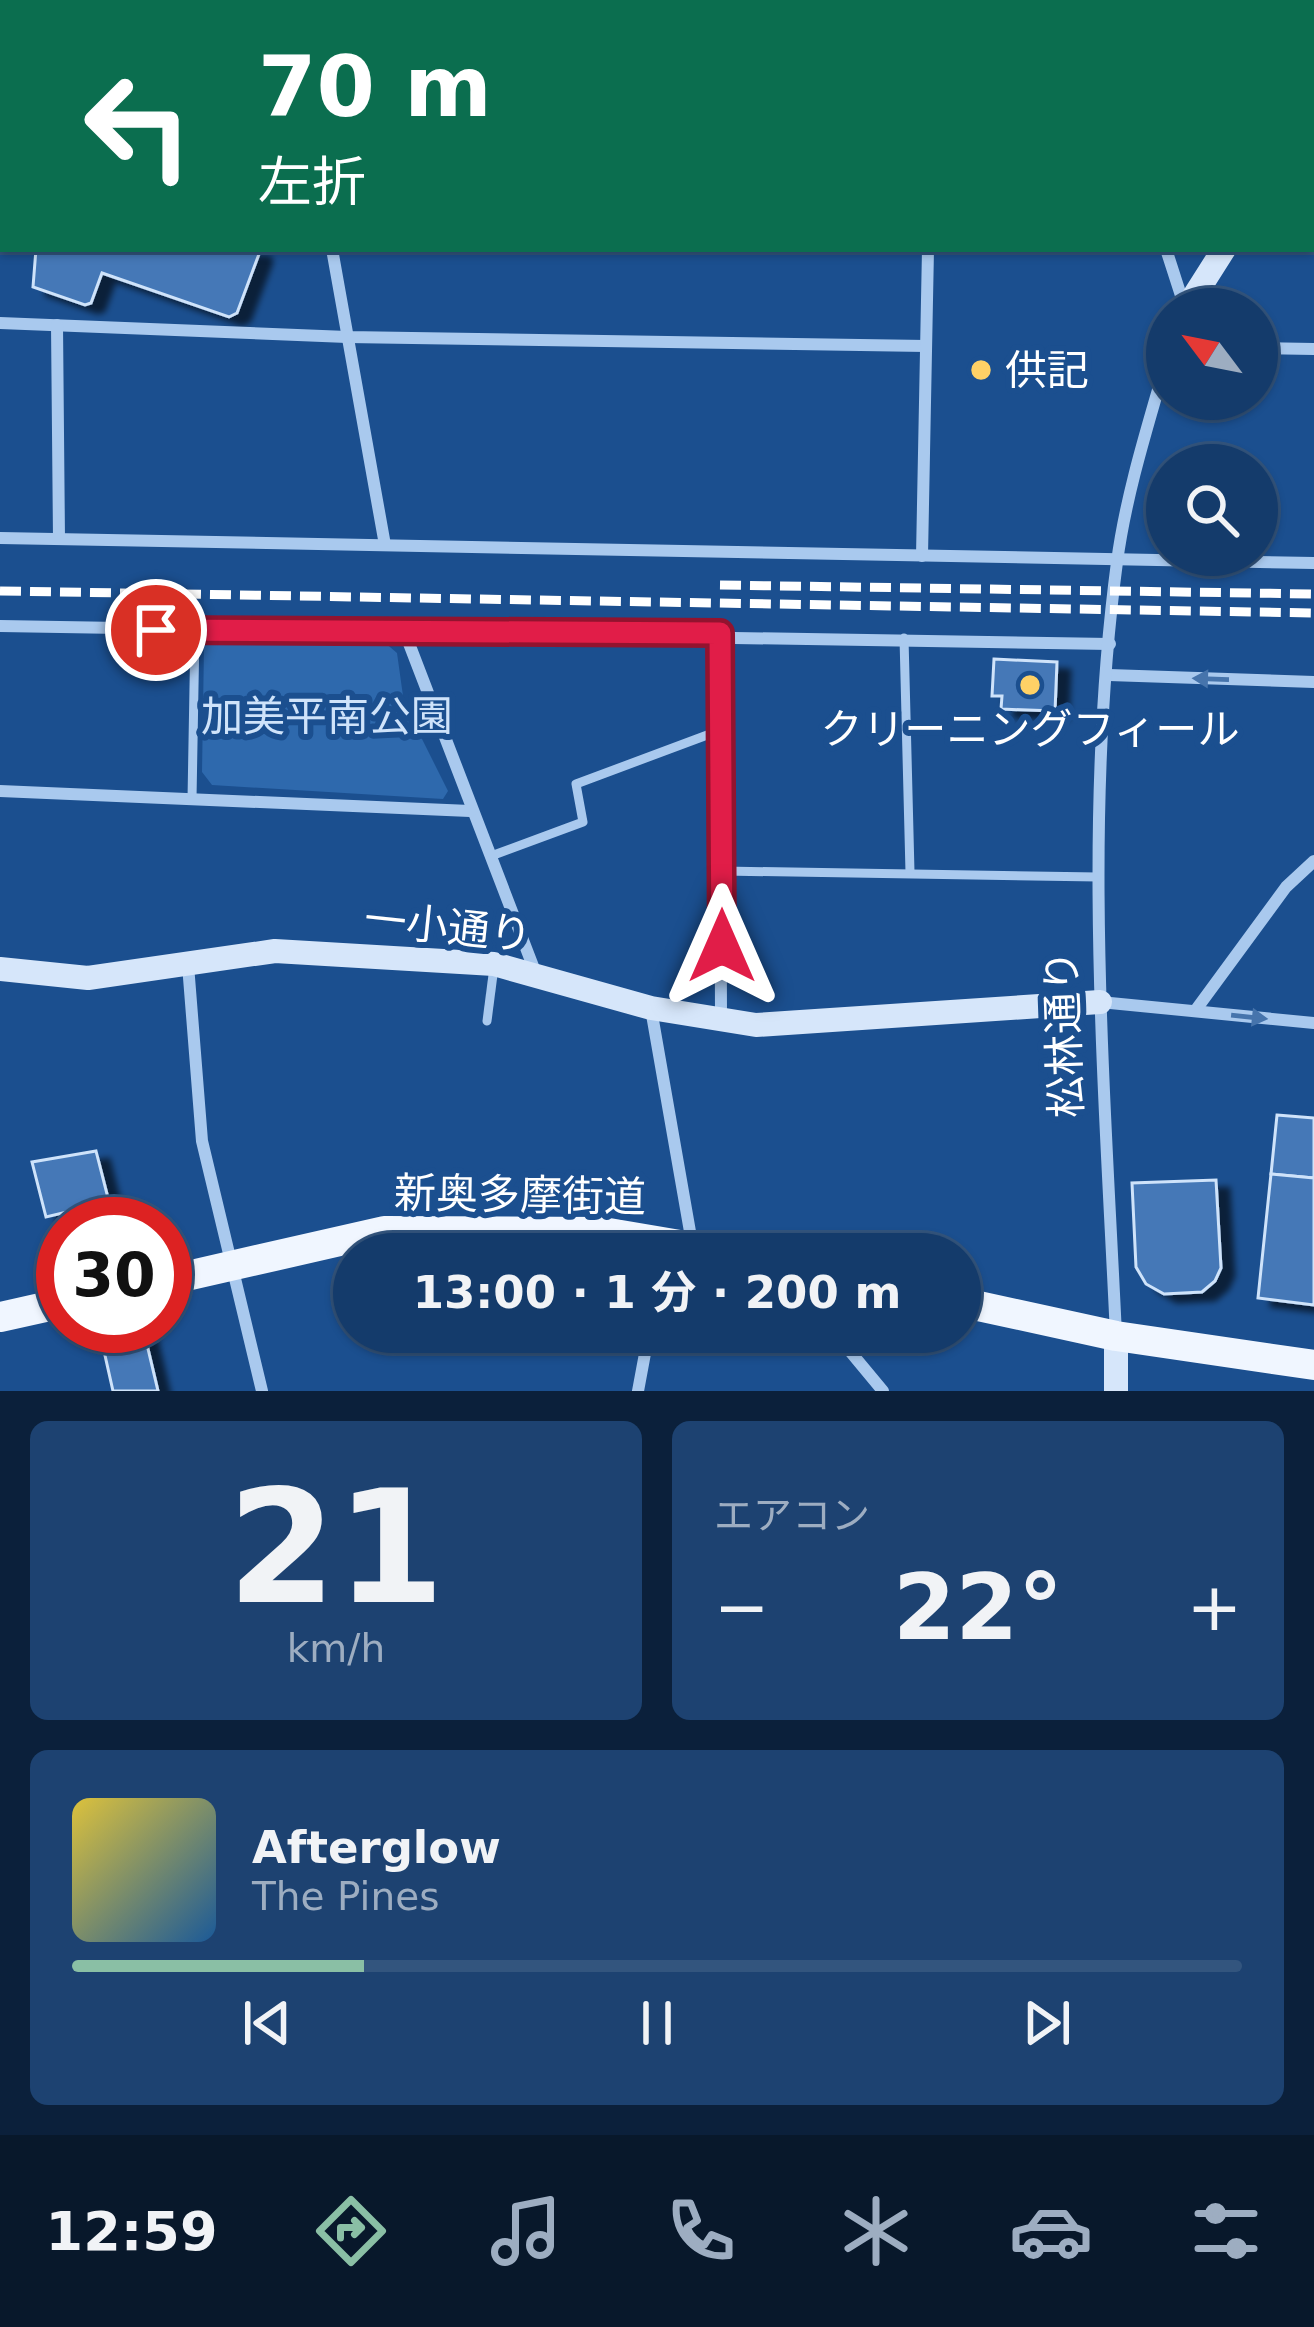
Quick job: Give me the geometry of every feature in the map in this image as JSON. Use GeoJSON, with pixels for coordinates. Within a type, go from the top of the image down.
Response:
{"type":"FeatureCollection","features":[{"type":"Feature","properties":{"kind":"main road","name":"新奥多摩街道"},"geometry":{"type":"LineString","coordinates":[[375,1233],[608,1233]]}},
{"type":"Feature","properties":{"kind":"main road","name":"新奥多摩街道"},"geometry":{"type":"LineString","coordinates":[[192,1275],[333,1243]]}},
{"type":"Feature","properties":{"kind":"main road"},"geometry":{"type":"LineString","coordinates":[[981,1307],[1116,1336],[1314,1365]]}},
{"type":"Feature","properties":{"kind":"main road"},"geometry":{"type":"LineString","coordinates":[[0,1317],[36,1309]]}},
{"type":"Feature","properties":{"kind":"street"},"geometry":{"type":"LineString","coordinates":[[333,252],[385,545]]}},
{"type":"Feature","properties":{"kind":"street"},"geometry":{"type":"LineString","coordinates":[[922,556],[928,252]]}},
{"type":"Feature","properties":{"kind":"street"},"geometry":{"type":"LineString","coordinates":[[1167,252],[1178,288]]}},
{"type":"Feature","properties":{"kind":"street"},"geometry":{"type":"LineString","coordinates":[[1199,288],[1222,252]]}},
{"type":"Feature","properties":{"kind":"street"},"geometry":{"type":"LineString","coordinates":[[0,323],[347,337],[926,346]]}},
{"type":"Feature","properties":{"kind":"street"},"geometry":{"type":"LineString","coordinates":[[56,325],[59,539]]}},
{"type":"Feature","properties":{"kind":"street"},"geometry":{"type":"LineString","coordinates":[[1278,348],[1314,349]]}},
{"type":"Feature","properties":{"kind":"street","name":"松林通り"},"geometry":{"type":"LineString","coordinates":[[1116,1391],[1098,878],[1117,561],[1152,420]]}},
{"type":"Feature","properties":{"kind":"street"},"geometry":{"type":"LineString","coordinates":[[0,538],[1314,562]]}},
{"type":"Feature","properties":{"kind":"street"},"geometry":{"type":"LineString","coordinates":[[0,626],[720,633],[1110,644]]}},
{"type":"Feature","properties":{"kind":"street"},"geometry":{"type":"LineString","coordinates":[[405,633],[536,974]]}},
{"type":"Feature","properties":{"kind":"street"},"geometry":{"type":"LineString","coordinates":[[720,633],[722,1022]]}},
{"type":"Feature","properties":{"kind":"street"},"geometry":{"type":"LineString","coordinates":[[1109,675],[1314,682]]}},
{"type":"Feature","properties":{"kind":"street"},"geometry":{"type":"LineString","coordinates":[[0,791],[470,811]]}},
{"type":"Feature","properties":{"kind":"street"},"geometry":{"type":"LineString","coordinates":[[1195,1011],[1286,887],[1314,861]]}},
{"type":"Feature","properties":{"kind":"street","name":"一小通り"},"geometry":{"type":"LineString","coordinates":[[0,969],[88,978],[274,951],[494,964],[651,1008],[756,1025],[1100,1002],[1314,1023]]}},
{"type":"Feature","properties":{"kind":"street"},"geometry":{"type":"LineString","coordinates":[[188,965],[202,1141],[262,1391]]}},
{"type":"Feature","properties":{"kind":"street"},"geometry":{"type":"LineString","coordinates":[[651,1008],[672,1233]]}},
{"type":"Feature","properties":{"kind":"street"},"geometry":{"type":"LineString","coordinates":[[638,1391],[645,1353]]}},
{"type":"Feature","properties":{"kind":"street"},"geometry":{"type":"LineString","coordinates":[[851,1353],[883,1391]]}},
{"type":"Feature","properties":{"kind":"lane"},"geometry":{"type":"LineString","coordinates":[[192,799],[195,631]]}},
{"type":"Feature","properties":{"kind":"lane"},"geometry":{"type":"LineString","coordinates":[[904,638],[910,872]]}},
{"type":"Feature","properties":{"kind":"lane"},"geometry":{"type":"LineString","coordinates":[[491,856],[583,822],[576,784],[718,731]]}},
{"type":"Feature","properties":{"kind":"lane"},"geometry":{"type":"LineString","coordinates":[[723,871],[1098,878]]}},
{"type":"Feature","properties":{"kind":"lane"},"geometry":{"type":"LineString","coordinates":[[487,1021],[494,964]]}},
{"type":"Feature","properties":{"kind":"green space","name":"加美平南公園"},"geometry":{"type":"Polygon","coordinates":[[[212,638],[383,641],[397,653],[404,703],[448,791],[443,799],[212,785],[202,772],[204,647],[212,638]]]}},
{"type":"Feature","properties":{"kind":"building"},"geometry":{"type":"Polygon","coordinates":[[[36,252],[259,254],[237,313],[229,317],[102,273],[91,303],[85,305],[33,287],[36,252]]]}},
{"type":"Feature","properties":{"kind":"building"},"geometry":{"type":"Polygon","coordinates":[[[994,659],[1057,662],[1055,711],[1001,709],[1002,696],[992,696],[994,659]]]}},
{"type":"Feature","properties":{"kind":"building"},"geometry":{"type":"Polygon","coordinates":[[[1277,1115],[1314,1118],[1314,1178],[1271,1174],[1277,1115]]]}},
{"type":"Feature","properties":{"kind":"building"},"geometry":{"type":"Polygon","coordinates":[[[96,1151],[108,1197],[41,1197],[32,1162],[96,1151]]]}},
{"type":"Feature","properties":{"kind":"building"},"geometry":{"type":"Polygon","coordinates":[[[1271,1174],[1314,1178],[1314,1305],[1258,1298],[1271,1174]]]}},
{"type":"Feature","properties":{"kind":"building"},"geometry":{"type":"Polygon","coordinates":[[[1216,1180],[1221,1268],[1215,1281],[1202,1292],[1164,1294],[1146,1284],[1136,1267],[1132,1183],[1216,1180]]]}},
{"type":"Feature","properties":{"kind":"building"},"geometry":{"type":"Polygon","coordinates":[[[104,1353],[149,1353],[158,1391],[113,1391],[104,1353]]]}},
{"type":"Feature","properties":{"kind":"railway"},"geometry":{"type":"LineString","coordinates":[[720,585],[1314,594]]}},
{"type":"Feature","properties":{"kind":"railway"},"geometry":{"type":"LineString","coordinates":[[0,591],[1314,613]]}},
{"type":"Feature","properties":{"kind":"place","name":"供記"},"geometry":{"type":"Point","coordinates":[981,370]}},
{"type":"Feature","properties":{"kind":"place","name":"クリーニングフィール"},"geometry":{"type":"Point","coordinates":[1030,685]}},
{"type":"Feature","properties":{"kind":"route"},"geometry":{"type":"LineString","coordinates":[[156,630],[720,633],[722,946]]}}]}
